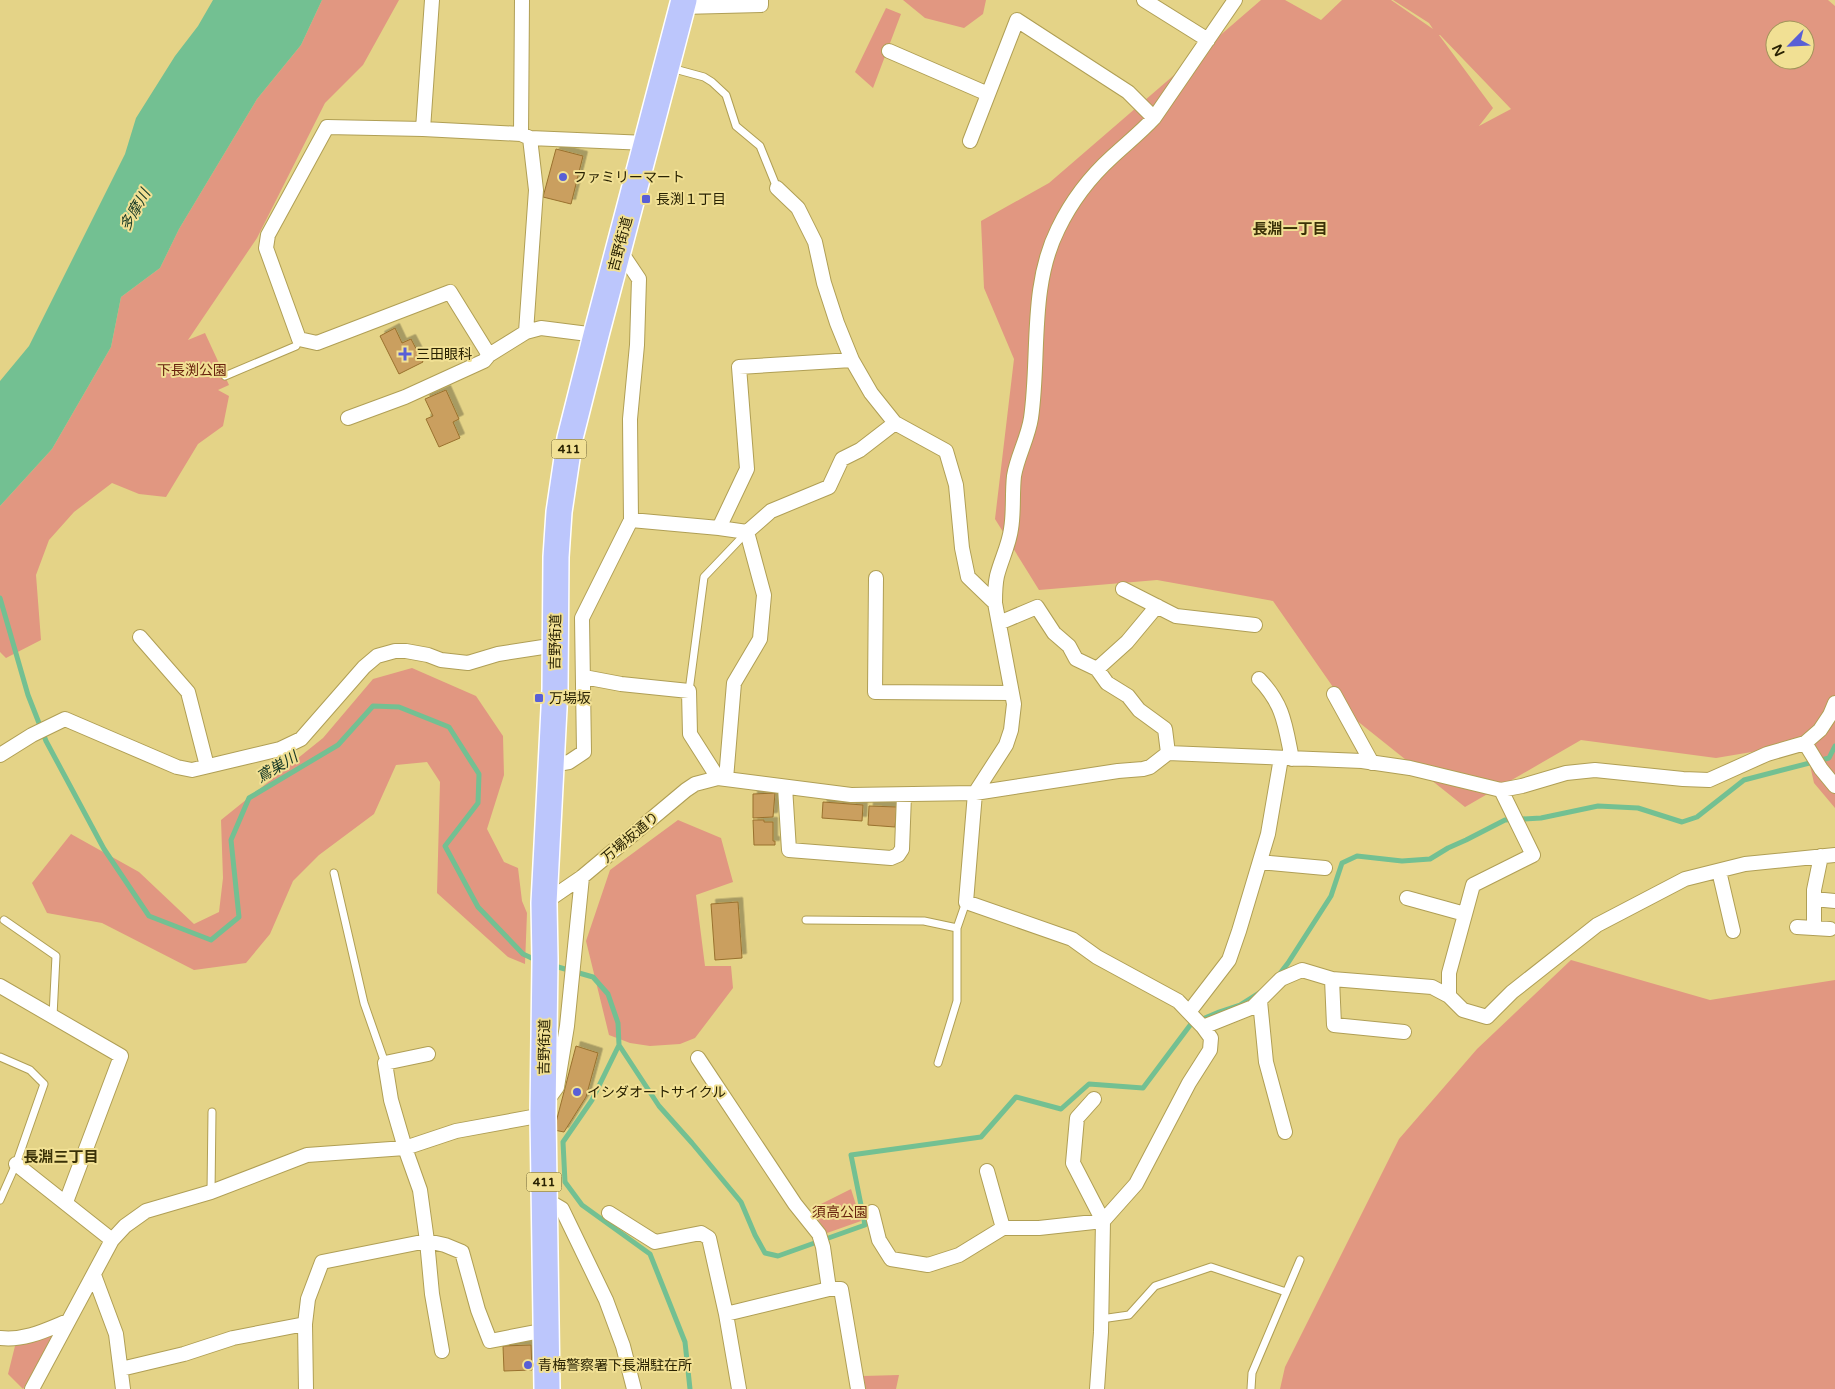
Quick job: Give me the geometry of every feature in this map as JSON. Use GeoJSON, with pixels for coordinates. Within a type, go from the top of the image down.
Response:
{"type":"FeatureCollection","features":[{"type":"Feature","properties":{"kind":"highway","name":"吉野街道"},"geometry":{"type":"LineString","coordinates":[[547,1389],[543,1111],[544,903],[552,765],[556,645],[556,557],[559,512],[570,438],[668,67],[683,3]]}},
{"type":"Feature","properties":{"kind":"street"},"geometry":{"type":"LineString","coordinates":[[424,129],[432,0]]}},
{"type":"Feature","properties":{"kind":"street"},"geometry":{"type":"LineString","coordinates":[[522,0],[525,136],[536,190],[526,332]]}},
{"type":"Feature","properties":{"kind":"street"},"geometry":{"type":"LineString","coordinates":[[683,3],[761,5],[761,0]]}},
{"type":"Feature","properties":{"kind":"street"},"geometry":{"type":"LineString","coordinates":[[1144,0],[1208,40]]}},
{"type":"Feature","properties":{"kind":"street"},"geometry":{"type":"LineString","coordinates":[[872,1212],[879,1240],[891,1259],[928,1265],[958,1255],[1003,1228],[1039,1228],[1103,1221],[1136,1184],[1189,1083],[1210,1050],[1211,1038],[1178,1001],[1097,956],[1072,938],[966,902],[975,794],[1006,745],[1011,730],[1014,704],[995,602],[996,578],[1011,530],[1014,476],[1031,420],[1035,386],[1041,283],[1049,249],[1067,211],[1086,185],[1112,156],[1138,135],[1154,118],[1234,0]]}},
{"type":"Feature","properties":{"kind":"street"},"geometry":{"type":"LineString","coordinates":[[970,141],[1017,20],[1128,92],[1154,118]]}},
{"type":"Feature","properties":{"kind":"street"},"geometry":{"type":"LineString","coordinates":[[890,51],[988,94]]}},
{"type":"Feature","properties":{"kind":"street"},"geometry":{"type":"LineString","coordinates":[[489,355],[450,292],[317,344],[299,339],[266,248],[268,235],[327,127],[424,129],[647,143]]}},
{"type":"Feature","properties":{"kind":"street"},"geometry":{"type":"LineString","coordinates":[[777,188],[798,208],[815,242],[824,283],[837,323],[852,360],[871,393],[895,423],[946,451],[956,485],[962,548],[968,577],[995,602]]}},
{"type":"Feature","properties":{"kind":"street"},"geometry":{"type":"LineString","coordinates":[[552,765],[569,762],[584,752],[582,618],[631,520],[630,419],[637,345],[639,279],[619,249]]}},
{"type":"Feature","properties":{"kind":"street"},"geometry":{"type":"LineString","coordinates":[[348,418],[414,393],[484,361],[489,355],[526,332],[541,328],[596,335]]}},
{"type":"Feature","properties":{"kind":"street"},"geometry":{"type":"LineString","coordinates":[[719,528],[746,469],[739,367],[852,360]]}},
{"type":"Feature","properties":{"kind":"street"},"geometry":{"type":"LineString","coordinates":[[631,520],[747,532],[771,511],[829,487],[842,459],[860,450],[895,423]]}},
{"type":"Feature","properties":{"kind":"street"},"geometry":{"type":"LineString","coordinates":[[722,778],[734,682],[760,639],[764,595],[747,532]]}},
{"type":"Feature","properties":{"kind":"street"},"geometry":{"type":"LineString","coordinates":[[876,578],[875,692],[1012,693]]}},
{"type":"Feature","properties":{"kind":"street"},"geometry":{"type":"LineString","coordinates":[[1123,589],[1176,616],[1256,625]]}},
{"type":"Feature","properties":{"kind":"street"},"geometry":{"type":"LineString","coordinates":[[1097,669],[1127,642],[1157,606]]}},
{"type":"Feature","properties":{"kind":"street"},"geometry":{"type":"LineString","coordinates":[[999,623],[1037,607],[1054,632],[1069,646],[1076,658],[1097,669],[1107,683],[1128,696],[1139,710],[1165,729],[1168,753]]}},
{"type":"Feature","properties":{"kind":"street"},"geometry":{"type":"LineString","coordinates":[[140,637],[188,692],[207,766]]}},
{"type":"Feature","properties":{"kind":"street"},"geometry":{"type":"LineString","coordinates":[[0,755],[32,735],[65,719],[177,767],[192,770],[280,749],[300,739],[364,667],[377,656],[395,651],[406,651],[428,655],[441,660],[468,663],[498,654],[556,645]]}},
{"type":"Feature","properties":{"kind":"street"},"geometry":{"type":"LineString","coordinates":[[584,677],[620,684],[689,691],[690,734],[722,778],[850,795],[975,794],[1118,771],[1143,770],[1168,753],[1372,763],[1410,768],[1501,790],[1566,773],[1595,770],[1709,780],[1767,754],[1805,742],[1820,730],[1835,703]]}},
{"type":"Feature","properties":{"kind":"street"},"geometry":{"type":"LineString","coordinates":[[1190,1013],[1229,960],[1268,834],[1286,759],[1283,713],[1271,692],[1259,679]]}},
{"type":"Feature","properties":{"kind":"street"},"geometry":{"type":"LineString","coordinates":[[1334,694],[1372,763]]}},
{"type":"Feature","properties":{"kind":"street"},"geometry":{"type":"LineString","coordinates":[[1805,742],[1821,769],[1835,786]]}},
{"type":"Feature","properties":{"kind":"street","name":"万場坂通り"},"geometry":{"type":"LineString","coordinates":[[544,903],[582,877],[686,790],[695,784],[722,778]]}},
{"type":"Feature","properties":{"kind":"street"},"geometry":{"type":"LineString","coordinates":[[785,787],[789,850],[891,858],[898,855],[902,849],[904,794]]}},
{"type":"Feature","properties":{"kind":"street"},"geometry":{"type":"LineString","coordinates":[[1449,996],[1450,973],[1473,885],[1533,855],[1501,790]]}},
{"type":"Feature","properties":{"kind":"street"},"geometry":{"type":"LineString","coordinates":[[1203,1027],[1253,1007],[1281,979],[1302,970],[1332,979],[1364,980],[1432,987],[1449,996],[1463,1010],[1487,1017],[1512,992],[1597,925],[1685,879],[1745,864],[1828,856],[1814,890],[1814,928]]}},
{"type":"Feature","properties":{"kind":"street"},"geometry":{"type":"LineString","coordinates":[[1260,862],[1325,868]]}},
{"type":"Feature","properties":{"kind":"street"},"geometry":{"type":"LineString","coordinates":[[1719,871],[1733,931]]}},
{"type":"Feature","properties":{"kind":"street"},"geometry":{"type":"LineString","coordinates":[[32,1389],[112,1240],[125,1226],[146,1211],[211,1192],[307,1155],[405,1148],[456,1131],[543,1111],[557,1087],[567,1026],[582,877]]}},
{"type":"Feature","properties":{"kind":"street"},"geometry":{"type":"LineString","coordinates":[[1407,898],[1464,914]]}},
{"type":"Feature","properties":{"kind":"street"},"geometry":{"type":"LineString","coordinates":[[1814,899],[1835,901]]}},
{"type":"Feature","properties":{"kind":"street"},"geometry":{"type":"LineString","coordinates":[[1797,927],[1830,929]]}},
{"type":"Feature","properties":{"kind":"street"},"geometry":{"type":"LineString","coordinates":[[1332,979],[1334,1025],[1404,1032]]}},
{"type":"Feature","properties":{"kind":"street"},"geometry":{"type":"LineString","coordinates":[[0,986],[121,1056],[66,1202]]}},
{"type":"Feature","properties":{"kind":"street"},"geometry":{"type":"LineString","coordinates":[[1260,1001],[1266,1062],[1285,1132]]}},
{"type":"Feature","properties":{"kind":"street"},"geometry":{"type":"LineString","coordinates":[[428,1054],[385,1063],[392,1100],[405,1148],[420,1190],[432,1294],[442,1351]]}},
{"type":"Feature","properties":{"kind":"street"},"geometry":{"type":"LineString","coordinates":[[698,1058],[794,1204],[821,1240],[829,1289]]}},
{"type":"Feature","properties":{"kind":"street"},"geometry":{"type":"LineString","coordinates":[[1094,1099],[1077,1118],[1073,1163],[1103,1221],[1097,1389]]}},
{"type":"Feature","properties":{"kind":"street"},"geometry":{"type":"LineString","coordinates":[[16,1164],[112,1240]]}},
{"type":"Feature","properties":{"kind":"street"},"geometry":{"type":"LineString","coordinates":[[987,1170],[1003,1228]]}},
{"type":"Feature","properties":{"kind":"street"},"geometry":{"type":"LineString","coordinates":[[545,1199],[562,1209],[606,1300],[634,1389]]}},
{"type":"Feature","properties":{"kind":"street"},"geometry":{"type":"LineString","coordinates":[[609,1213],[655,1242],[702,1233],[709,1238],[726,1314],[739,1389]]}},
{"type":"Feature","properties":{"kind":"street"},"geometry":{"type":"LineString","coordinates":[[306,1389],[305,1324],[308,1299],[322,1262],[427,1241],[445,1245],[462,1252],[478,1310],[490,1340],[546,1330]]}},
{"type":"Feature","properties":{"kind":"street"},"geometry":{"type":"LineString","coordinates":[[94,1275],[116,1334],[123,1389]]}},
{"type":"Feature","properties":{"kind":"street"},"geometry":{"type":"LineString","coordinates":[[726,1314],[829,1289],[841,1289],[858,1389]]}},
{"type":"Feature","properties":{"kind":"street"},"geometry":{"type":"LineString","coordinates":[[0,1338],[14,1340],[33,1336],[68,1321]]}},
{"type":"Feature","properties":{"kind":"street"},"geometry":{"type":"LineString","coordinates":[[120,1368],[184,1354],[233,1338],[305,1324]]}},
{"type":"Feature","properties":{"kind":"lane"},"geometry":{"type":"LineString","coordinates":[[668,67],[704,77],[726,95],[736,126],[760,146],[777,188]]}},
{"type":"Feature","properties":{"kind":"lane"},"geometry":{"type":"LineString","coordinates":[[225,376],[296,346],[299,339]]}},
{"type":"Feature","properties":{"kind":"lane"},"geometry":{"type":"LineString","coordinates":[[689,691],[704,577],[747,532]]}},
{"type":"Feature","properties":{"kind":"lane"},"geometry":{"type":"LineString","coordinates":[[334,873],[364,1003],[385,1063]]}},
{"type":"Feature","properties":{"kind":"lane"},"geometry":{"type":"LineString","coordinates":[[938,1063],[957,1001],[957,928],[966,902]]}},
{"type":"Feature","properties":{"kind":"lane"},"geometry":{"type":"LineString","coordinates":[[4,920],[56,956],[53,1016]]}},
{"type":"Feature","properties":{"kind":"lane"},"geometry":{"type":"LineString","coordinates":[[806,920],[924,921],[957,928]]}},
{"type":"Feature","properties":{"kind":"lane"},"geometry":{"type":"LineString","coordinates":[[0,1057],[30,1070],[44,1084],[16,1164],[0,1200]]}},
{"type":"Feature","properties":{"kind":"lane"},"geometry":{"type":"LineString","coordinates":[[211,1192],[212,1112]]}},
{"type":"Feature","properties":{"kind":"lane"},"geometry":{"type":"LineString","coordinates":[[1251,1389],[1252,1374],[1300,1260]]}},
{"type":"Feature","properties":{"kind":"lane"},"geometry":{"type":"LineString","coordinates":[[1101,1319],[1129,1315],[1155,1286],[1211,1267],[1286,1292]]}},
{"type":"Feature","properties":{"kind":"green space","name":"下長渕公園"},"geometry":{"type":"Polygon","coordinates":[[[322,0],[399,0],[363,65],[325,103],[257,238],[188,340],[205,333],[229,385],[218,390],[229,396],[223,426],[198,444],[166,497],[139,494],[112,483],[74,512],[49,540],[36,575],[41,640],[6,658],[0,652],[0,506],[52,449],[111,347],[121,297],[160,268],[179,229],[257,99],[301,45],[322,0]]]}},
{"type":"Feature","properties":{"kind":"green space"},"geometry":{"type":"Polygon","coordinates":[[[903,0],[986,0],[983,14],[964,28],[925,18],[903,0]]]}},
{"type":"Feature","properties":{"kind":"green space"},"geometry":{"type":"Polygon","coordinates":[[[1261,0],[1285,0],[1321,20],[1342,0],[1391,0],[1433,29],[1429,23],[1393,0],[1828,0],[1835,6],[1835,808],[1814,783],[1805,743],[1716,758],[1581,740],[1465,807],[1356,720],[1273,601],[1157,580],[1039,590],[995,519],[1014,359],[984,288],[981,221],[1049,183],[1261,0]],[[1440,35],[1493,108],[1479,126],[1511,109],[1440,35]]]}},
{"type":"Feature","properties":{"kind":"green space"},"geometry":{"type":"Polygon","coordinates":[[[886,8],[901,14],[873,88],[855,72],[886,8]]]}},
{"type":"Feature","properties":{"kind":"green space"},"geometry":{"type":"Polygon","coordinates":[[[412,668],[476,696],[503,736],[504,775],[487,829],[504,862],[518,868],[522,901],[527,913],[525,964],[508,957],[437,893],[440,782],[427,762],[396,765],[374,814],[319,855],[293,881],[270,934],[246,963],[194,970],[102,923],[47,913],[32,883],[71,834],[139,872],[194,924],[219,912],[223,878],[221,820],[323,738],[373,679],[412,668]]]}},
{"type":"Feature","properties":{"kind":"green space"},"geometry":{"type":"Polygon","coordinates":[[[678,820],[721,838],[733,882],[696,895],[705,966],[731,966],[733,988],[695,1038],[680,1044],[650,1046],[630,1043],[609,1035],[586,941],[610,870],[678,820]]]}},
{"type":"Feature","properties":{"kind":"green space"},"geometry":{"type":"Polygon","coordinates":[[[1571,960],[1710,1000],[1835,980],[1835,1389],[1280,1389],[1285,1367],[1399,1139],[1477,1049],[1571,960]]]}},
{"type":"Feature","properties":{"kind":"green space","name":"須高公園"},"geometry":{"type":"Polygon","coordinates":[[[851,1189],[861,1221],[827,1233],[811,1209],[851,1189]]]}},
{"type":"Feature","properties":{"kind":"green space"},"geometry":{"type":"Polygon","coordinates":[[[51,1332],[55,1336],[23,1389],[8,1374],[15,1346],[51,1332]]]}},
{"type":"Feature","properties":{"kind":"green space"},"geometry":{"type":"Polygon","coordinates":[[[899,1375],[896,1389],[865,1389],[863,1376],[899,1375]]]}},
{"type":"Feature","properties":{"kind":"water","name":"多摩川"},"geometry":{"type":"Polygon","coordinates":[[[213,0],[322,0],[301,45],[257,99],[179,229],[160,268],[121,297],[111,347],[52,449],[0,506],[0,381],[29,346],[125,154],[136,118],[175,56],[198,26],[213,0]]]}},
{"type":"Feature","properties":{"kind":"building","name":"ファミリーマート"},"geometry":{"type":"Polygon","coordinates":[[[556,149],[583,156],[571,204],[543,197],[556,149]]]}},
{"type":"Feature","properties":{"kind":"building"},"geometry":{"type":"Polygon","coordinates":[[[395,328],[402,343],[411,339],[423,362],[399,374],[380,336],[395,328]]]}},
{"type":"Feature","properties":{"kind":"building"},"geometry":{"type":"Polygon","coordinates":[[[446,390],[459,419],[453,422],[460,438],[439,447],[426,419],[433,416],[425,399],[446,390]]]}},
{"type":"Feature","properties":{"kind":"building"},"geometry":{"type":"Polygon","coordinates":[[[775,793],[773,817],[753,818],[753,794],[775,793]]]}},
{"type":"Feature","properties":{"kind":"building"},"geometry":{"type":"Polygon","coordinates":[[[823,802],[863,805],[862,821],[822,818],[823,802]]]}},
{"type":"Feature","properties":{"kind":"building"},"geometry":{"type":"Polygon","coordinates":[[[869,806],[897,807],[895,827],[868,825],[869,806]]]}},
{"type":"Feature","properties":{"kind":"building"},"geometry":{"type":"Polygon","coordinates":[[[753,820],[773,822],[773,841],[775,841],[775,845],[754,845],[753,820]]]}},
{"type":"Feature","properties":{"kind":"building"},"geometry":{"type":"Polygon","coordinates":[[[738,902],[742,958],[715,960],[711,904],[738,902]]]}},
{"type":"Feature","properties":{"kind":"building"},"geometry":{"type":"Polygon","coordinates":[[[576,1046],[598,1053],[586,1097],[564,1132],[554,1130],[576,1046]]]}},
{"type":"Feature","properties":{"kind":"building"},"geometry":{"type":"Polygon","coordinates":[[[531,1345],[532,1370],[504,1371],[503,1346],[531,1345]]]}},
{"type":"Feature","properties":{"kind":"waterway","name":"鳶巣川"},"geometry":{"type":"LineString","coordinates":[[0,598],[28,695],[46,741],[104,849],[149,916],[211,940],[239,917],[231,840],[249,798],[338,745],[373,706],[399,707],[449,727],[479,774],[478,803],[445,846],[478,907],[523,954],[538,961]]}},
{"type":"Feature","properties":{"kind":"waterway"},"geometry":{"type":"LineString","coordinates":[[1278,976],[1331,896],[1342,863],[1357,856],[1402,861],[1430,859],[1505,820],[1541,818],[1598,806],[1638,808],[1682,822],[1697,817],[1744,780],[1829,758],[1835,746]]}},
{"type":"Feature","properties":{"kind":"waterway"},"geometry":{"type":"LineString","coordinates":[[551,965],[593,977],[608,994],[618,1023],[619,1045],[659,1106],[741,1202],[765,1253],[778,1256],[865,1225],[851,1155],[981,1137],[1016,1097],[1061,1109],[1089,1084],[1143,1088],[1191,1024],[1240,1005],[1259,993]]}},
{"type":"Feature","properties":{"kind":"waterway"},"geometry":{"type":"LineString","coordinates":[[619,1045],[592,1100],[563,1142],[565,1182],[582,1205],[650,1254],[685,1342],[690,1389]]}},
{"type":"Feature","properties":{"kind":"place","name":"ファミリーマート"},"geometry":{"type":"Point","coordinates":[563,177]}},
{"type":"Feature","properties":{"kind":"place","name":"長渕１丁目"},"geometry":{"type":"Point","coordinates":[646,199]}},
{"type":"Feature","properties":{"kind":"place","name":"三田眼科"},"geometry":{"type":"Point","coordinates":[405,354]}},
{"type":"Feature","properties":{"kind":"place","name":"万場坂"},"geometry":{"type":"Point","coordinates":[539,698]}},
{"type":"Feature","properties":{"kind":"place","name":"イシダオートサイクル"},"geometry":{"type":"Point","coordinates":[577,1092]}},
{"type":"Feature","properties":{"kind":"place","name":"青梅警察署下長淵駐在所"},"geometry":{"type":"Point","coordinates":[528,1365]}},
{"type":"Feature","properties":{"kind":"district","name":"長淵一丁目"},"geometry":{"type":"Point","coordinates":[1290,229]}},
{"type":"Feature","properties":{"kind":"district","name":"長淵三丁目"},"geometry":{"type":"Point","coordinates":[61,1157]}}]}
